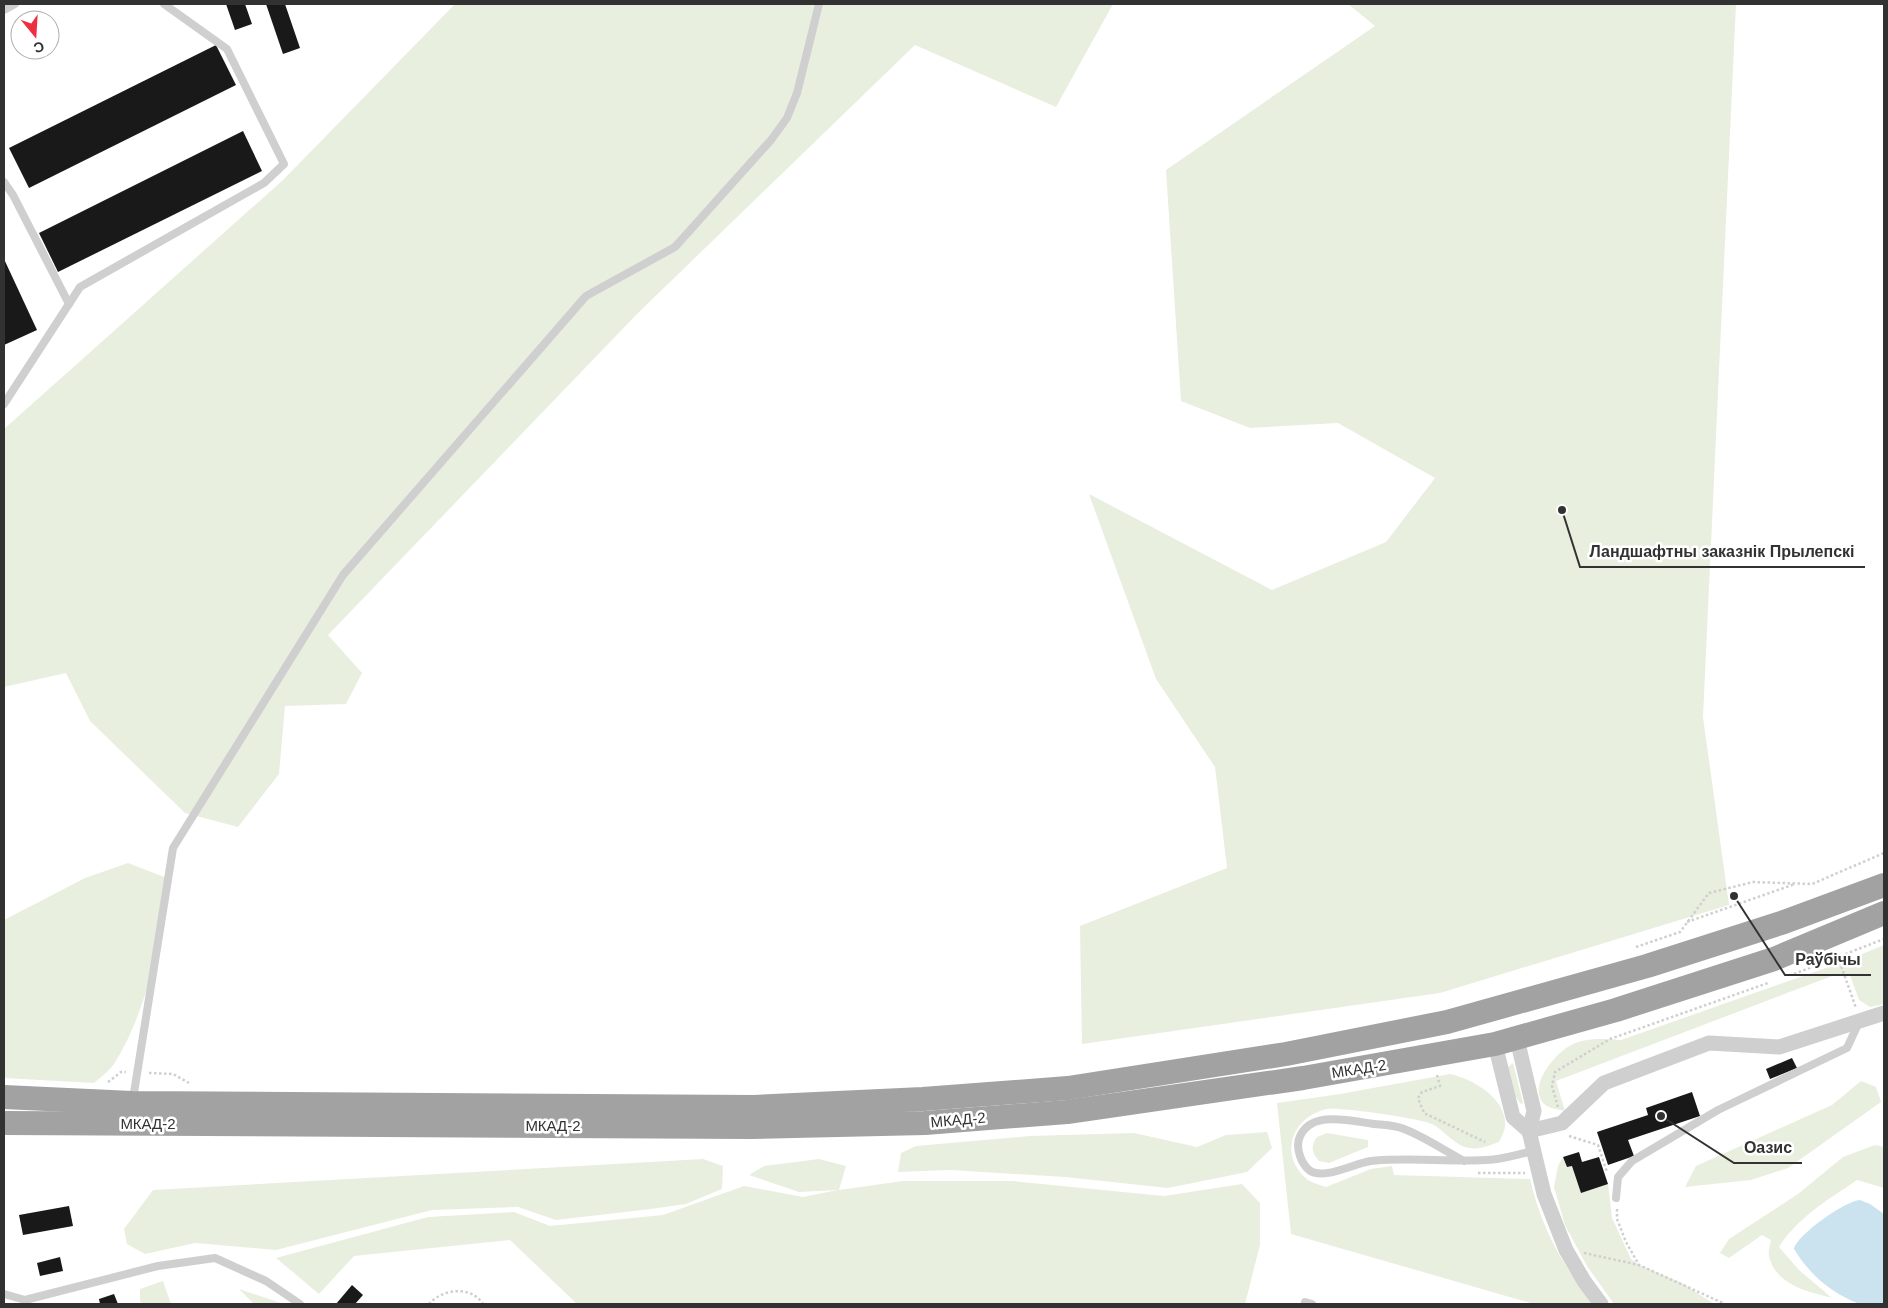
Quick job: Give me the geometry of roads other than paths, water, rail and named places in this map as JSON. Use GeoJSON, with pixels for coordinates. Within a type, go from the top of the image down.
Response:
{"type":"FeatureCollection","features":[{"type":"Feature","properties":{"kind":"highway"},"geometry":{"type":"LineString","coordinates":[[4,1097],[132,1104],[754,1106],[923,1099],[1068,1088],[1147,1077],[1295,1052],[1465,1017],[1536,999],[1784,922],[1884,885]]}},
{"type":"Feature","properties":{"kind":"highway","name":"МКАД-2"},"geometry":{"type":"LineString","coordinates":[[4,1123],[752,1128],[925,1123],[1067,1112],[1303,1078],[1505,1036],[1774,959],[1884,913]]}},
{"type":"Feature","properties":{"kind":"highway"},"geometry":{"type":"LineString","coordinates":[[1465,1017],[1505,1036],[1536,999]]}},
{"type":"Feature","properties":{"kind":"street"},"geometry":{"type":"LineString","coordinates":[[1505,1036],[1513,1117],[1530,1131],[1563,1128],[1604,1083],[1709,1043],[1779,1047],[1884,1013]]}},
{"type":"Feature","properties":{"kind":"street"},"geometry":{"type":"LineString","coordinates":[[1505,1036],[1534,1111],[1530,1131],[1544,1194],[1566,1250],[1584,1281],[1601,1304]]}},
{"type":"Feature","properties":{"kind":"lane"},"geometry":{"type":"LineString","coordinates":[[4,10],[15,4]]}},
{"type":"Feature","properties":{"kind":"lane"},"geometry":{"type":"LineString","coordinates":[[4,404],[80,287],[264,183],[284,164],[227,49],[164,4]]}},
{"type":"Feature","properties":{"kind":"lane"},"geometry":{"type":"LineString","coordinates":[[132,1104],[173,848],[343,575],[586,296],[675,247],[770,140],[786,118],[796,93],[819,4]]}},
{"type":"Feature","properties":{"kind":"lane"},"geometry":{"type":"LineString","coordinates":[[4,182],[13,195],[69,304]]}},
{"type":"Feature","properties":{"kind":"lane"},"geometry":{"type":"LineString","coordinates":[[1616,1198],[1618,1177],[1632,1161],[1718,1110],[1847,1048],[1860,1021]]}},
{"type":"Feature","properties":{"kind":"lane"},"geometry":{"type":"LineString","coordinates":[[1464,1161],[1403,1128],[1334,1118],[1315,1122],[1302,1131],[1298,1141],[1298,1151],[1303,1162],[1310,1171],[1319,1174],[1332,1173],[1352,1165],[1377,1160],[1464,1161],[1488,1160],[1534,1151]]}},
{"type":"Feature","properties":{"kind":"lane"},"geometry":{"type":"LineString","coordinates":[[4,1294],[26,1300],[158,1266],[215,1258],[266,1281],[300,1304]]}},
{"type":"Feature","properties":{"kind":"water"},"geometry":{"type":"Polygon","coordinates":[[[1860,1200],[1870,1204],[1884,1214],[1884,1304],[1860,1304],[1840,1295],[1814,1275],[1794,1249],[1803,1236],[1822,1220],[1844,1206],[1860,1200]]]}},
{"type":"Feature","properties":{"kind":"place","name":"Ландшафтны заказнік Прылепскі"},"geometry":{"type":"Point","coordinates":[1562,510]}},
{"type":"Feature","properties":{"kind":"place","name":"Раўбічы"},"geometry":{"type":"Point","coordinates":[1734,896]}},
{"type":"Feature","properties":{"kind":"place","name":"Оазис"},"geometry":{"type":"Point","coordinates":[1661,1116]}}]}
